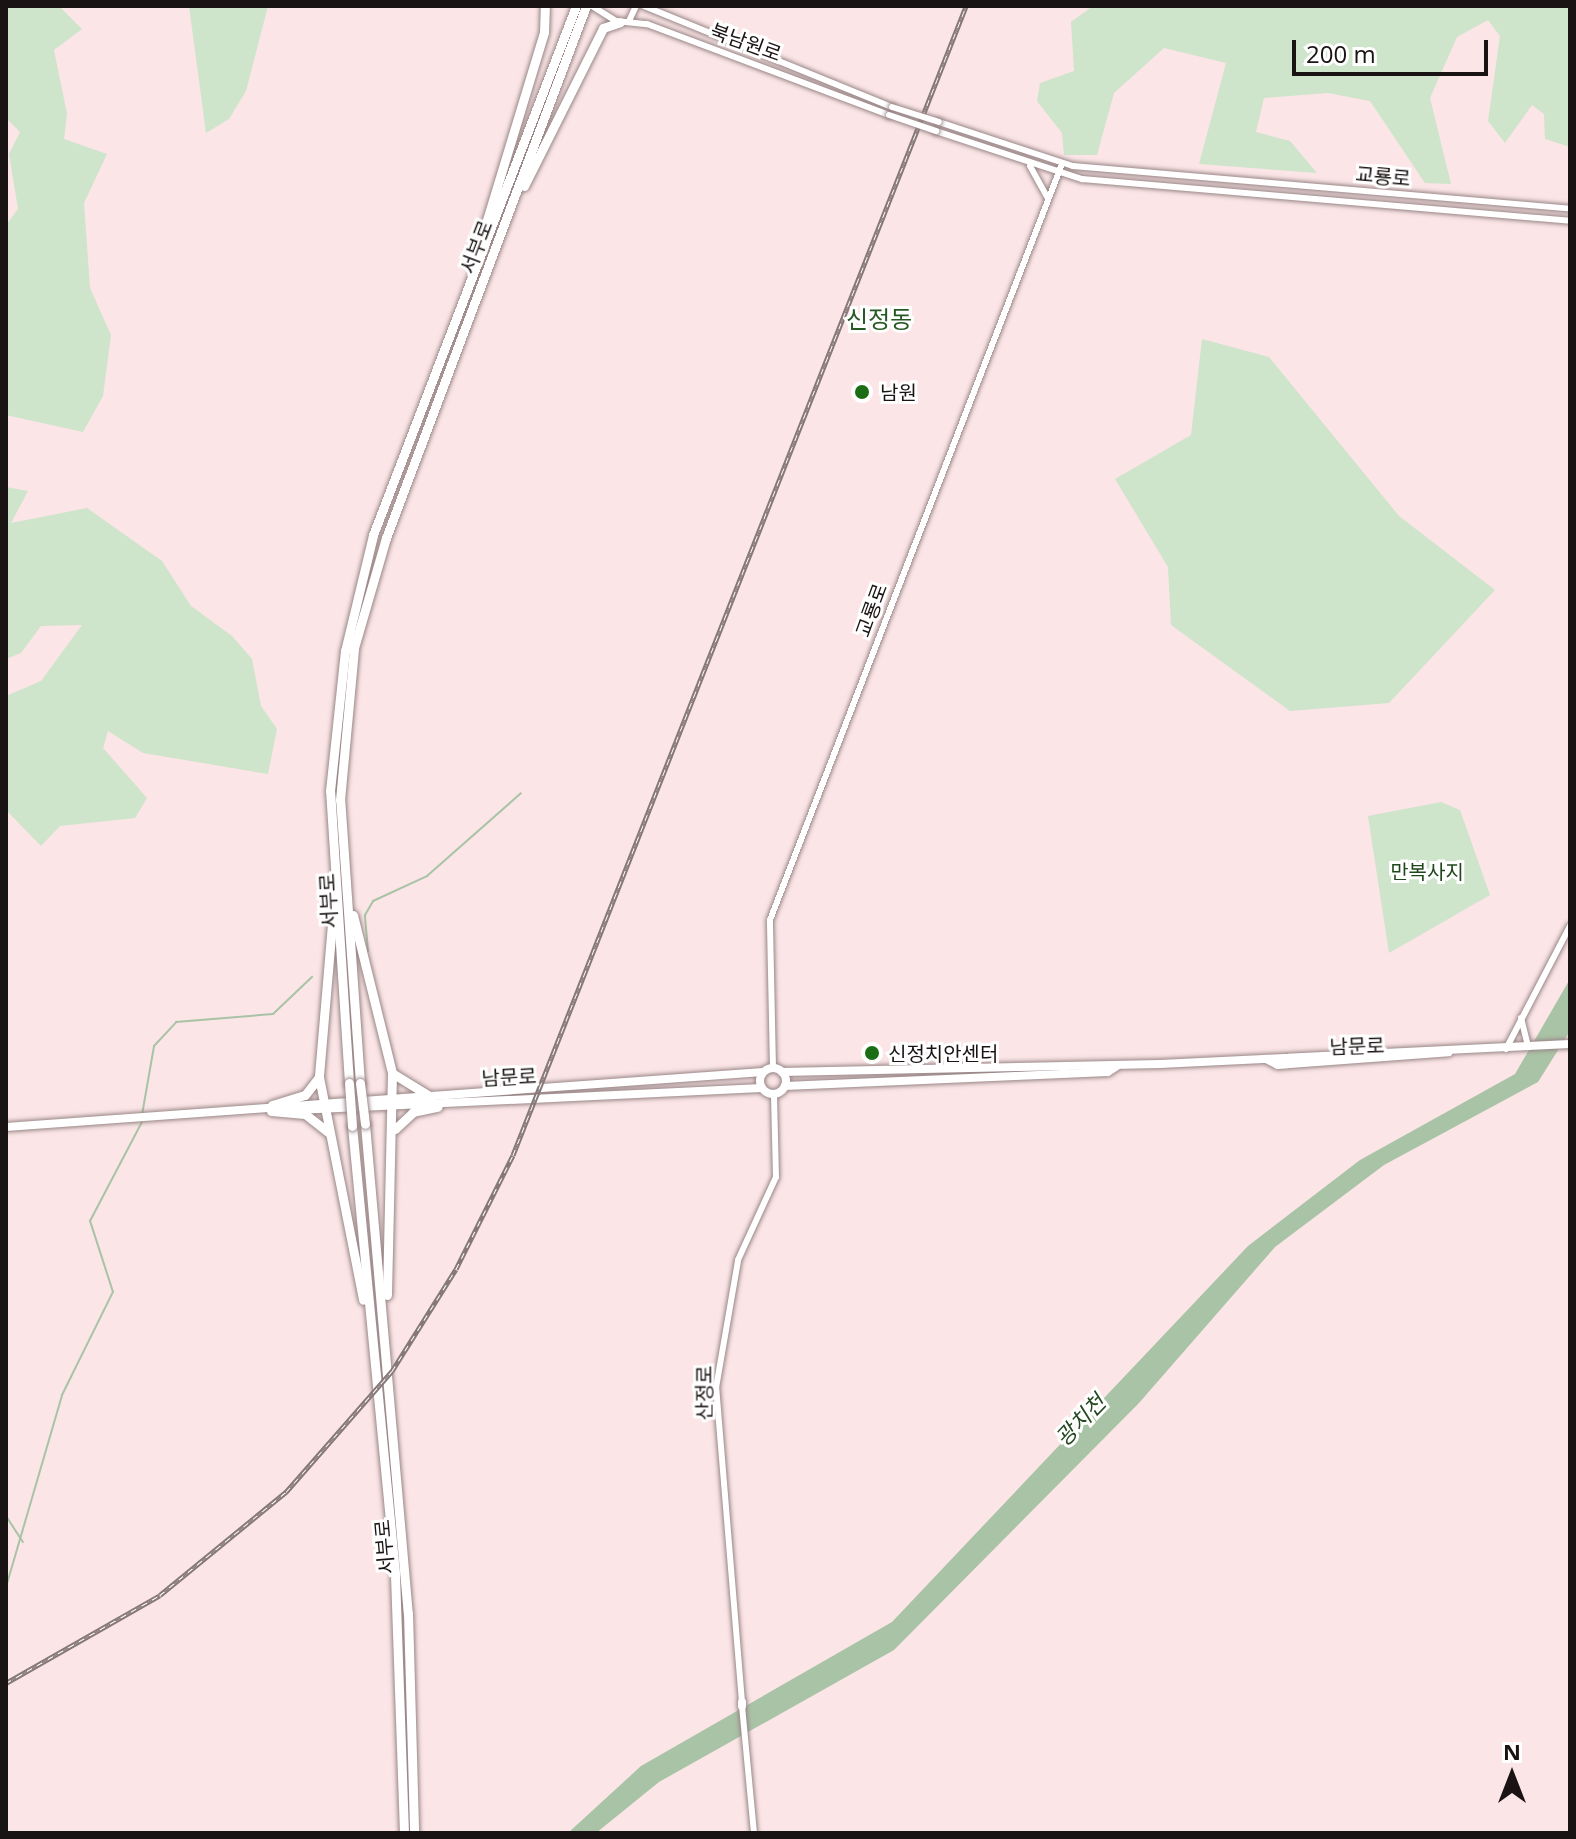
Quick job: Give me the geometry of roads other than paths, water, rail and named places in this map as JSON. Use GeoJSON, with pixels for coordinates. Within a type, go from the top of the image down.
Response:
{"type":"FeatureCollection","features":[{"type":"Feature","properties":{"kind":"highway"},"geometry":{"type":"LineString","coordinates":[[474,290],[544,32],[545,6]]}},
{"type":"Feature","properties":{"kind":"highway","name":"서부로"},"geometry":{"type":"LineString","coordinates":[[402,1833],[404,1767],[333,864],[332,735],[348,636],[373,535],[474,290],[579,10]]}},
{"type":"Feature","properties":{"kind":"highway"},"geometry":{"type":"LineString","coordinates":[[474,290],[603,28],[624,21]]}},
{"type":"Feature","properties":{"kind":"highway","name":"서부로"},"geometry":{"type":"LineString","coordinates":[[417,1833],[415,1758],[387,1358],[360,1083],[340,761],[354,648],[474,290]]}},
{"type":"Feature","properties":{"kind":"highway"},"geometry":{"type":"LineString","coordinates":[[344,863],[358,951],[392,1073],[387,1358]]}},
{"type":"Feature","properties":{"kind":"highway"},"geometry":{"type":"LineString","coordinates":[[333,864],[332,964],[319,1077],[374,1360]]}},
{"type":"Feature","properties":{"kind":"highway"},"geometry":{"type":"LineString","coordinates":[[392,1073],[431,1097]]}},
{"type":"Feature","properties":{"kind":"highway"},"geometry":{"type":"LineString","coordinates":[[272,1108],[305,1095],[319,1077]]}},
{"type":"Feature","properties":{"kind":"highway"},"geometry":{"type":"LineString","coordinates":[[393,1132],[405,1116],[437,1107]]}},
{"type":"Feature","properties":{"kind":"highway"},"geometry":{"type":"LineString","coordinates":[[272,1108],[305,1114],[328,1132]]}},
{"type":"Feature","properties":{"kind":"main road","name":"남문로"},"geometry":{"type":"LineString","coordinates":[[6,1127],[272,1108],[393,1103],[431,1097],[768,1070],[1117,1066],[1266,1059],[1278,1065],[1570,1044]]}},
{"type":"Feature","properties":{"kind":"main road","name":"남문로"},"geometry":{"type":"LineString","coordinates":[[785,1086],[1108,1072],[1117,1066]]}},
{"type":"Feature","properties":{"kind":"main road"},"geometry":{"type":"LineString","coordinates":[[761,1088],[768,1070]]}},
{"type":"Feature","properties":{"kind":"main road"},"geometry":{"type":"LineString","coordinates":[[857,1071],[857,1082]]}},
{"type":"Feature","properties":{"kind":"main road"},"geometry":{"type":"LineString","coordinates":[[774,1094],[785,1086],[782,1072]]}},
{"type":"Feature","properties":{"kind":"main road","name":"남문로"},"geometry":{"type":"LineString","coordinates":[[393,1103],[437,1107],[761,1088],[774,1094]]}},
{"type":"Feature","properties":{"kind":"street","name":"북남원로"},"geometry":{"type":"LineString","coordinates":[[592,6],[624,21],[1058,174]]}},
{"type":"Feature","properties":{"kind":"street"},"geometry":{"type":"LineString","coordinates":[[624,21],[636,6]]}},
{"type":"Feature","properties":{"kind":"street","name":"북남원로"},"geometry":{"type":"LineString","coordinates":[[644,6],[892,107],[1062,164]]}},
{"type":"Feature","properties":{"kind":"street"},"geometry":{"type":"LineString","coordinates":[[1028,164],[1048,201]]}},
{"type":"Feature","properties":{"kind":"street","name":"교룡로"},"geometry":{"type":"LineString","coordinates":[[768,1070],[770,920],[1062,164],[1570,209]]}},
{"type":"Feature","properties":{"kind":"street","name":"교룡로"},"geometry":{"type":"LineString","coordinates":[[1058,174],[1570,221]]}},
{"type":"Feature","properties":{"kind":"street"},"geometry":{"type":"LineString","coordinates":[[1506,1049],[1570,926]]}},
{"type":"Feature","properties":{"kind":"street"},"geometry":{"type":"LineString","coordinates":[[1521,1018],[1530,1047]]}},
{"type":"Feature","properties":{"kind":"street","name":"산정로"},"geometry":{"type":"LineString","coordinates":[[754,1833],[716,1388],[738,1260],[776,1177],[774,1094]]}},
{"type":"Feature","properties":{"kind":"waterway"},"geometry":{"type":"LineString","coordinates":[[368,951],[365,915],[373,901],[427,876],[521,793]]}},
{"type":"Feature","properties":{"kind":"waterway"},"geometry":{"type":"LineString","coordinates":[[142,1115],[154,1046],[176,1022],[273,1014],[312,977]]}},
{"type":"Feature","properties":{"kind":"waterway"},"geometry":{"type":"LineString","coordinates":[[6,1587],[62,1395],[113,1292],[90,1221],[142,1122]]}},
{"type":"Feature","properties":{"kind":"waterway"},"geometry":{"type":"LineString","coordinates":[[6,1516],[23,1542]]}},
{"type":"Feature","properties":{"kind":"railway"},"geometry":{"type":"LineString","coordinates":[[6,1683],[160,1595],[286,1492],[392,1371],[456,1269],[513,1155],[966,6]]}},
{"type":"Feature","properties":{"kind":"place","name":"남원"},"geometry":{"type":"Point","coordinates":[862,392]}},
{"type":"Feature","properties":{"kind":"place","name":"신정치안센터"},"geometry":{"type":"Point","coordinates":[872,1053]}},
{"type":"Feature","properties":{"kind":"district","name":"신정동"},"geometry":{"type":"Point","coordinates":[879,319]}},
{"type":"Feature","properties":{"kind":"park label","name":"만복사지"},"geometry":{"type":"Point","coordinates":[1427,871]}},
{"type":"Feature","properties":{"kind":"water label","name":"광치천"},"geometry":{"type":"Point","coordinates":[1080,1420]}}]}
